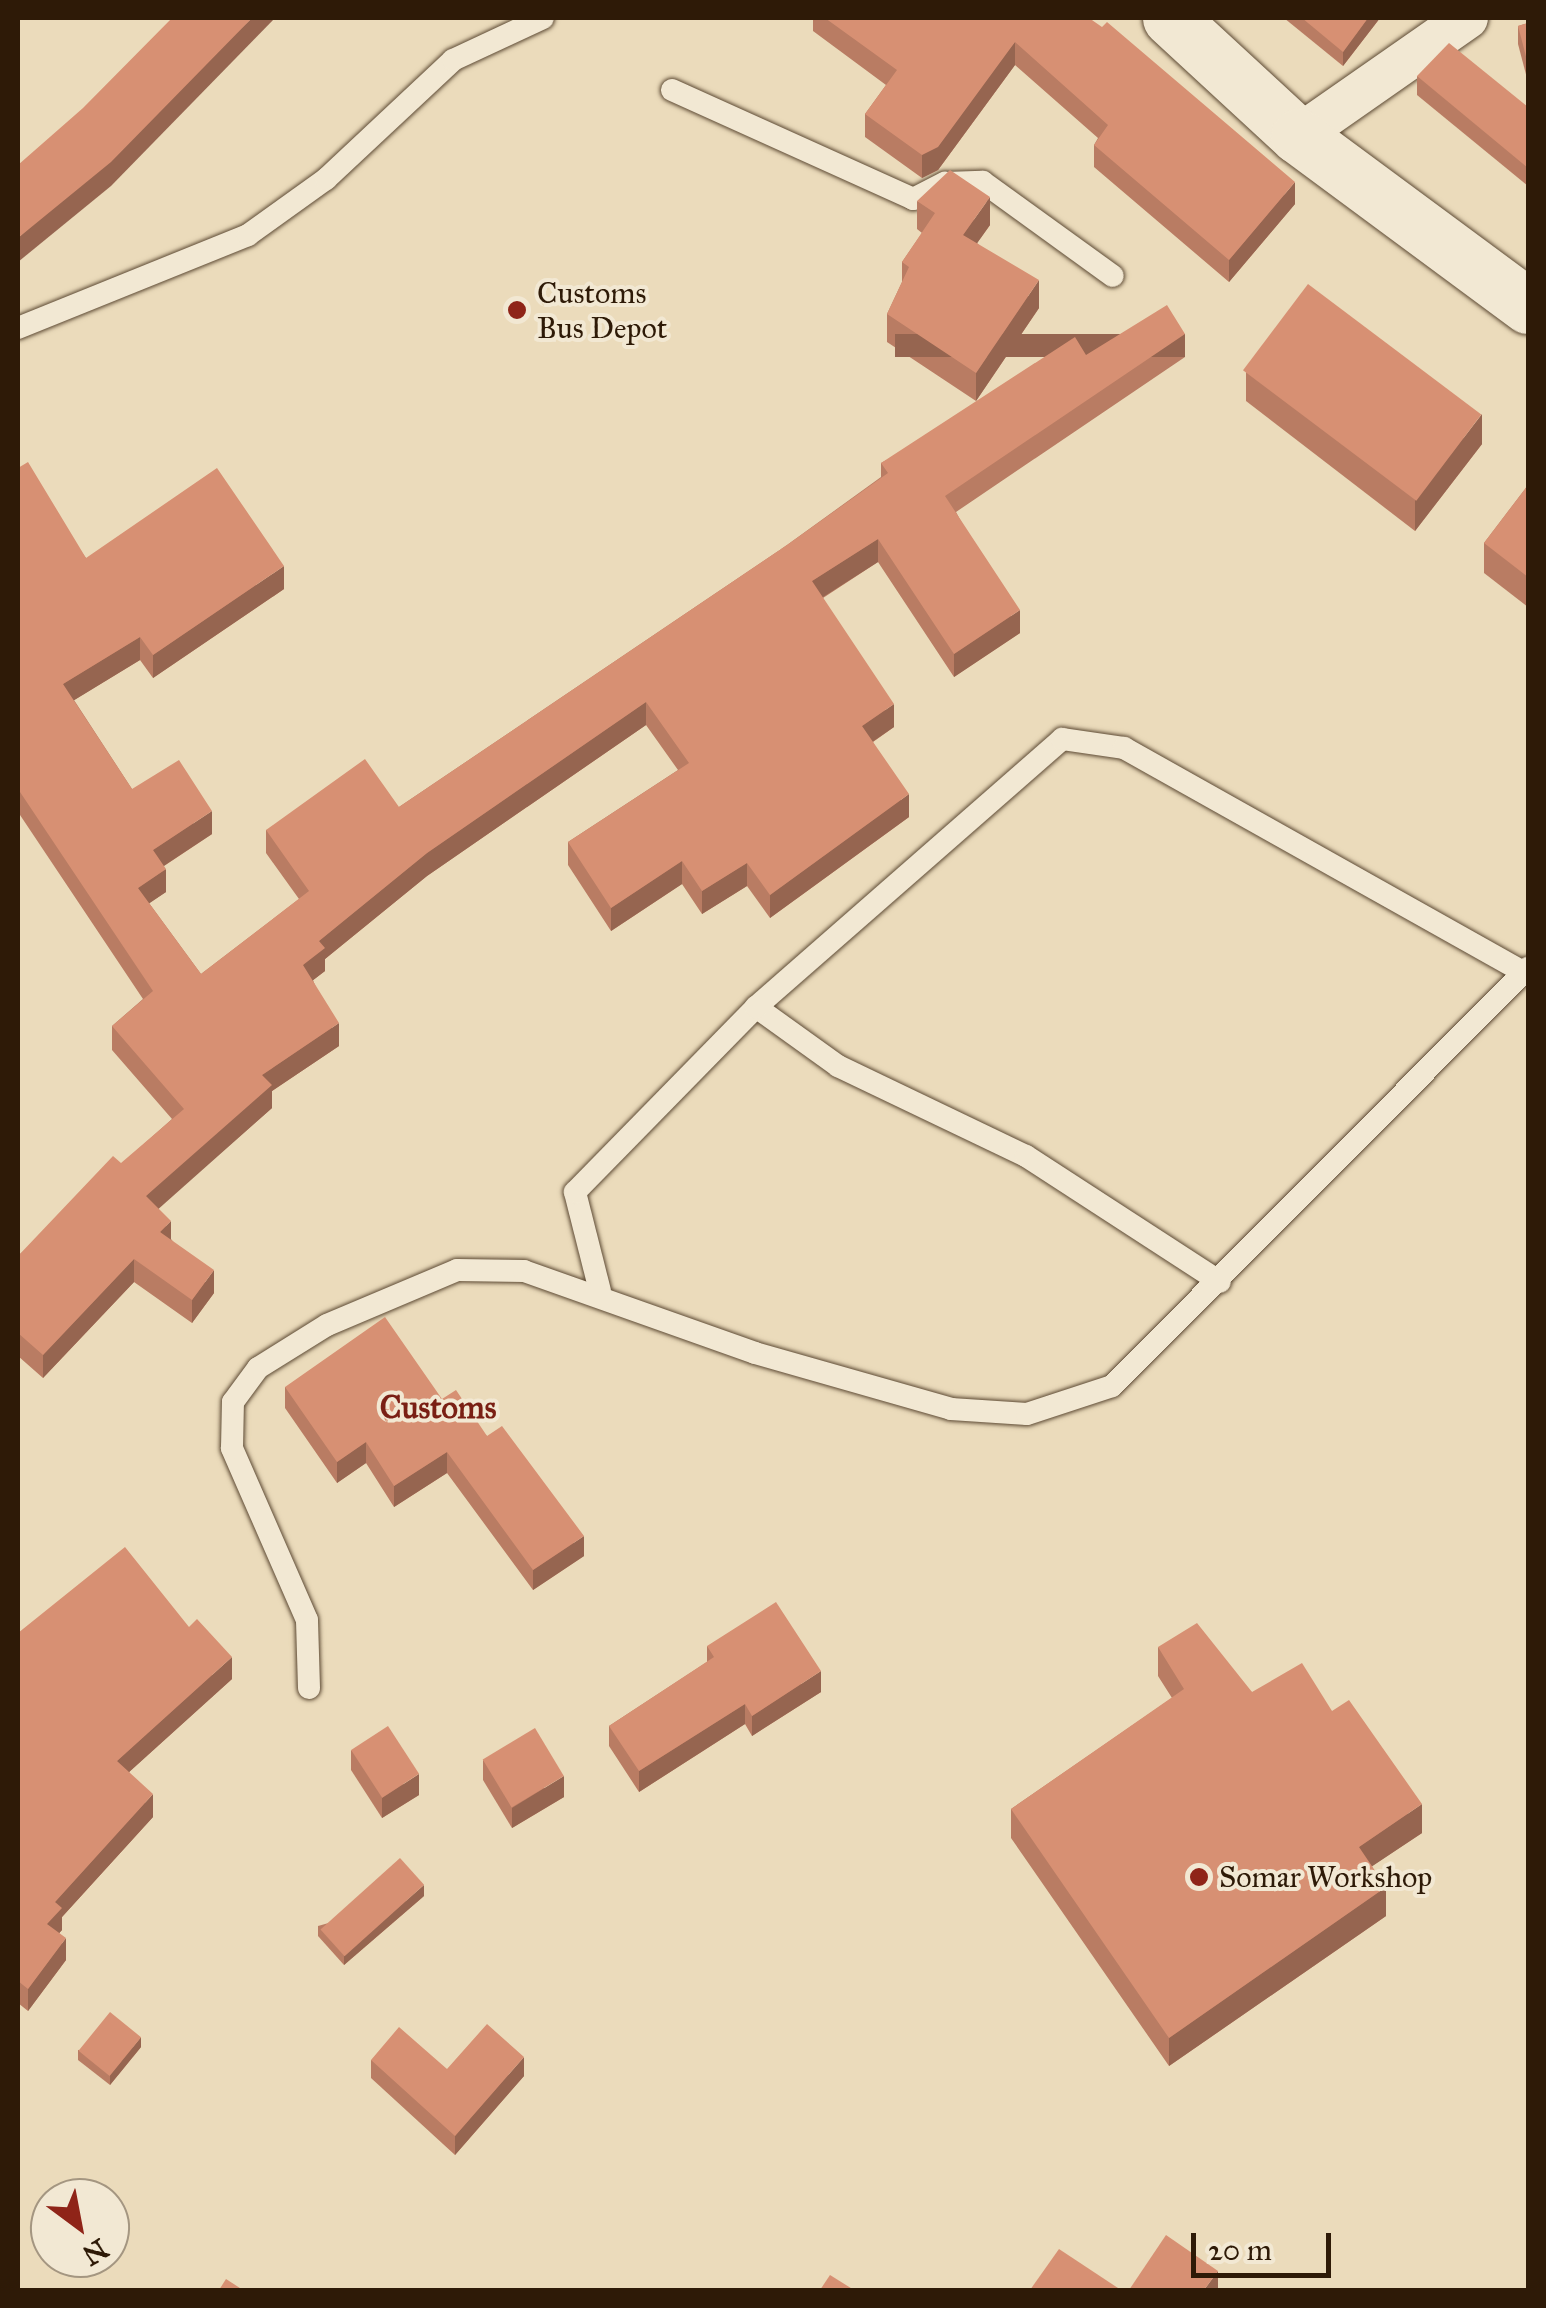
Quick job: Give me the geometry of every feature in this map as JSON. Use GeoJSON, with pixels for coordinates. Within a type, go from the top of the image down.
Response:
{"type":"FeatureCollection","features":[{"type":"Feature","properties":{"kind":"street"},"geometry":{"type":"LineString","coordinates":[[1170,18],[1298,136],[1528,306]]}},
{"type":"Feature","properties":{"kind":"street"},"geometry":{"type":"LineString","coordinates":[[1298,136],[1467,18]]}},
{"type":"Feature","properties":{"kind":"lane"},"geometry":{"type":"LineString","coordinates":[[18,328],[248,235],[326,179],[454,60],[544,18]]}},
{"type":"Feature","properties":{"kind":"lane"},"geometry":{"type":"LineString","coordinates":[[672,90],[913,199],[945,183],[982,182],[1113,276]]}},
{"type":"Feature","properties":{"kind":"lane"},"geometry":{"type":"LineString","coordinates":[[309,1688],[307,1620],[263,1502],[232,1448],[232,1402],[258,1368],[327,1325],[457,1270],[524,1272],[600,1292],[773,1358],[951,1409],[1027,1414],[1112,1386],[1220,1282],[1526,970],[1124,748],[1062,739],[756,1007],[574,1192],[600,1292]]}},
{"type":"Feature","properties":{"kind":"lane"},"geometry":{"type":"LineString","coordinates":[[756,1007],[838,1066],[1026,1156],[1220,1282]]}},
{"type":"Feature","properties":{"kind":"building"},"geometry":{"type":"Polygon","coordinates":[[[172,18],[252,18],[111,162],[18,238],[18,165],[83,108],[172,18]]]}},
{"type":"Feature","properties":{"kind":"building"},"geometry":{"type":"Polygon","coordinates":[[[825,18],[1089,18],[1102,27],[1107,22],[1295,182],[1229,260],[1094,145],[1108,125],[1015,42],[938,147],[922,155],[865,114],[897,70],[825,18]]]}},
{"type":"Feature","properties":{"kind":"building"},"geometry":{"type":"Polygon","coordinates":[[[1302,18],[1368,18],[1343,52],[1302,18]]]}},
{"type":"Feature","properties":{"kind":"building"},"geometry":{"type":"Polygon","coordinates":[[[1528,23],[1528,64],[1518,26],[1528,23]]]}},
{"type":"Feature","properties":{"kind":"building"},"geometry":{"type":"Polygon","coordinates":[[[1449,43],[1528,107],[1528,168],[1417,76],[1449,43]]]}},
{"type":"Feature","properties":{"kind":"building"},"geometry":{"type":"Polygon","coordinates":[[[950,170],[990,197],[963,235],[1039,280],[976,373],[887,314],[909,267],[902,262],[935,213],[917,201],[950,170]]]}},
{"type":"Feature","properties":{"kind":"building"},"geometry":{"type":"Polygon","coordinates":[[[1308,284],[1481,415],[1416,501],[1243,370],[1308,284]]]}},
{"type":"Feature","properties":{"kind":"building"},"geometry":{"type":"Polygon","coordinates":[[[1167,305],[1185,334],[945,496],[1020,610],[954,654],[878,539],[812,581],[894,704],[862,726],[909,794],[770,895],[747,863],[702,891],[682,861],[611,908],[568,842],[689,763],[646,702],[427,853],[319,941],[325,948],[303,965],[339,1023],[262,1075],[272,1085],[146,1196],[171,1221],[160,1232],[214,1270],[192,1300],[134,1259],[43,1355],[18,1333],[18,1256],[113,1156],[121,1163],[184,1109],[112,1026],[153,991],[18,789],[18,468],[28,462],[86,558],[217,468],[284,566],[153,655],[140,637],[63,684],[132,789],[179,760],[212,811],[153,850],[166,869],[138,888],[201,974],[309,891],[266,830],[365,759],[399,807],[888,473],[881,463],[1075,337],[1086,355],[1167,305]]]}},
{"type":"Feature","properties":{"kind":"building"},"geometry":{"type":"Polygon","coordinates":[[[1528,485],[1528,577],[1484,543],[1528,485]]]}},
{"type":"Feature","properties":{"kind":"building"},"geometry":{"type":"Polygon","coordinates":[[[385,1317],[442,1399],[456,1390],[487,1436],[502,1426],[584,1536],[533,1570],[447,1452],[394,1486],[366,1442],[337,1462],[285,1387],[385,1317]]]}},
{"type":"Feature","properties":{"kind":"building"},"geometry":{"type":"Polygon","coordinates":[[[125,1547],[189,1627],[197,1619],[232,1657],[117,1761],[153,1794],[55,1902],[62,1908],[47,1924],[66,1938],[28,1989],[18,1981],[18,1633],[125,1547]]]}},
{"type":"Feature","properties":{"kind":"building"},"geometry":{"type":"Polygon","coordinates":[[[776,1602],[821,1671],[752,1716],[745,1704],[639,1771],[609,1726],[714,1657],[707,1646],[776,1602]]]}},
{"type":"Feature","properties":{"kind":"building","name":"Somar Workshop"},"geometry":{"type":"Polygon","coordinates":[[[1197,1623],[1252,1692],[1302,1663],[1332,1711],[1349,1700],[1422,1804],[1359,1847],[1386,1887],[1169,2038],[1011,1809],[1184,1689],[1158,1647],[1197,1623]]]}},
{"type":"Feature","properties":{"kind":"building"},"geometry":{"type":"Polygon","coordinates":[[[388,1726],[419,1774],[382,1798],[351,1750],[388,1726]]]}},
{"type":"Feature","properties":{"kind":"building"},"geometry":{"type":"Polygon","coordinates":[[[535,1728],[564,1776],[512,1807],[483,1759],[535,1728]]]}},
{"type":"Feature","properties":{"kind":"building"},"geometry":{"type":"Polygon","coordinates":[[[400,1858],[424,1885],[345,1956],[320,1930],[400,1858]]]}},
{"type":"Feature","properties":{"kind":"building"},"geometry":{"type":"Polygon","coordinates":[[[110,2012],[141,2037],[110,2076],[79,2051],[110,2012]]]}},
{"type":"Feature","properties":{"kind":"building"},"geometry":{"type":"Polygon","coordinates":[[[487,2024],[524,2057],[455,2136],[371,2060],[399,2027],[447,2069],[487,2024]]]}},
{"type":"Feature","properties":{"kind":"building"},"geometry":{"type":"Polygon","coordinates":[[[1166,2235],[1218,2271],[1204,2290],[1129,2290],[1166,2235]]]}},
{"type":"Feature","properties":{"kind":"building"},"geometry":{"type":"Polygon","coordinates":[[[1059,2249],[1121,2290],[1030,2290],[1059,2249]]]}},
{"type":"Feature","properties":{"kind":"building"},"geometry":{"type":"Polygon","coordinates":[[[830,2275],[854,2290],[820,2290],[830,2275]]]}},
{"type":"Feature","properties":{"kind":"building"},"geometry":{"type":"Polygon","coordinates":[[[226,2279],[243,2290],[219,2290],[226,2279]]]}},
{"type":"Feature","properties":{"kind":"place","name":"Customs Bus Depot"},"geometry":{"type":"Point","coordinates":[517,310]}},
{"type":"Feature","properties":{"kind":"place","name":"Somar Workshop"},"geometry":{"type":"Point","coordinates":[1199,1877]}},
{"type":"Feature","properties":{"kind":"district","name":"Customs"},"geometry":{"type":"Point","coordinates":[438,1408]}}]}
